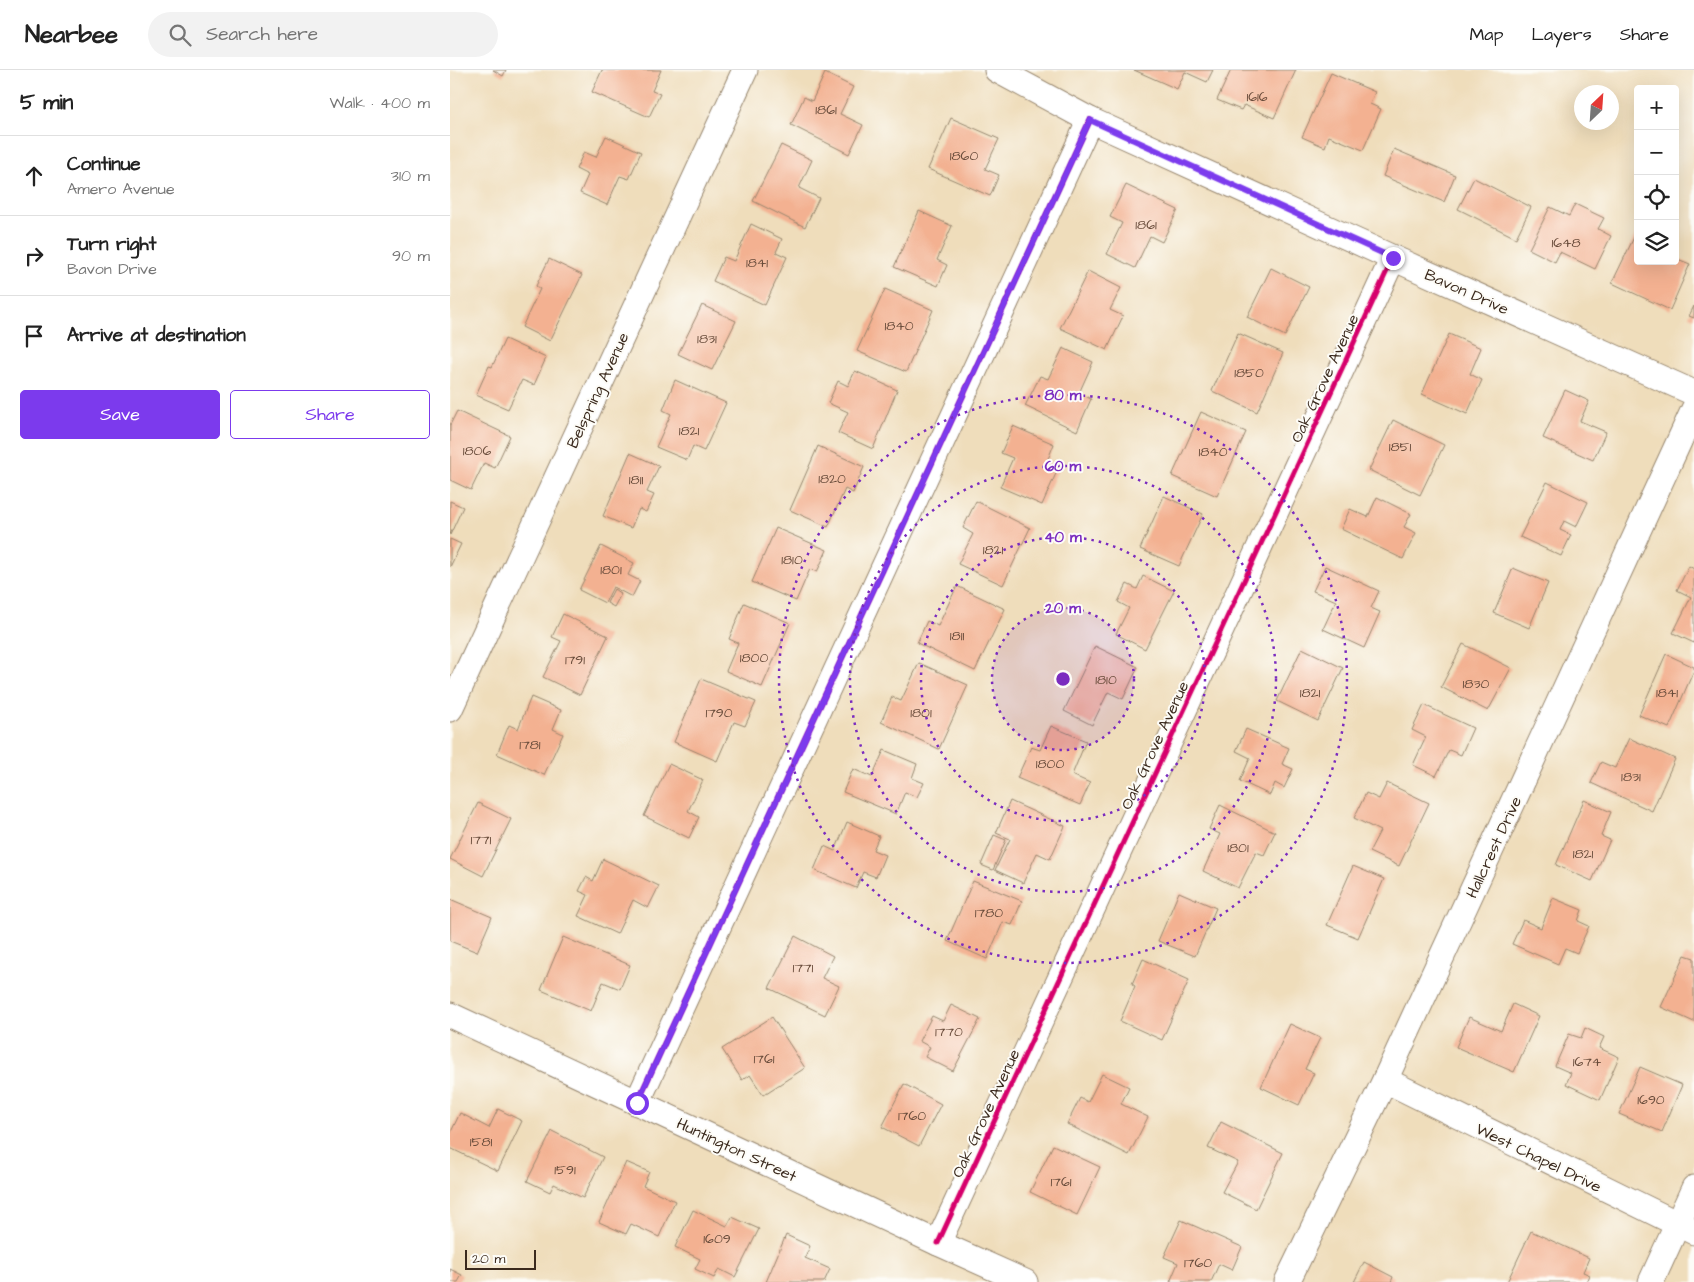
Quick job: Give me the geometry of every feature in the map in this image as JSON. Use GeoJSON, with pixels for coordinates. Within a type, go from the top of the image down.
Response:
{"type":"FeatureCollection","features":[{"type":"Feature","properties":{"kind":"street","name":"Belspring Avenue"},"geometry":{"type":"LineString","coordinates":[[450,709],[745,70]]}},
{"type":"Feature","properties":{"kind":"street","name":"Bavon Drive"},"geometry":{"type":"LineString","coordinates":[[997,70],[1090,120],[1694,393]]}},
{"type":"Feature","properties":{"kind":"street"},"geometry":{"type":"LineString","coordinates":[[637,1103],[1090,120]]}},
{"type":"Feature","properties":{"kind":"street","name":"Oak Grove Avenue"},"geometry":{"type":"LineString","coordinates":[[938,1243],[1393,258]]}},
{"type":"Feature","properties":{"kind":"street","name":"Hallcrest Drive"},"geometry":{"type":"LineString","coordinates":[[1287,1282],[1385,1080],[1694,409]]}},
{"type":"Feature","properties":{"kind":"street","name":"Huntington Street"},"geometry":{"type":"LineString","coordinates":[[450,1014],[637,1103],[1025,1282]]}},
{"type":"Feature","properties":{"kind":"street","name":"West Chapel Drive"},"geometry":{"type":"LineString","coordinates":[[1385,1080],[1685,1229]]}},
{"type":"Feature","properties":{"kind":"street"},"geometry":{"type":"LineString","coordinates":[[1651,1282],[1685,1229],[1694,1188]]}},
{"type":"Feature","properties":{"kind":"building"},"geometry":{"type":"Polygon","coordinates":[[[493,70],[506,70],[503,76],[493,70]]]}},
{"type":"Feature","properties":{"kind":"building"},"geometry":{"type":"Polygon","coordinates":[[[602,70],[661,70],[652,91],[660,94],[649,117],[592,92],[602,70]]]}},
{"type":"Feature","properties":{"kind":"building"},"geometry":{"type":"Polygon","coordinates":[[[1134,70],[1213,70],[1207,82],[1185,72],[1177,89],[1134,70]]]}},
{"type":"Feature","properties":{"kind":"building"},"geometry":{"type":"Polygon","coordinates":[[[1231,70],[1296,70],[1274,118],[1244,105],[1241,110],[1217,100],[1231,70]]]}},
{"type":"Feature","properties":{"kind":"building"},"geometry":{"type":"Polygon","coordinates":[[[825,73],[853,87],[840,114],[863,125],[849,154],[791,125],[804,97],[812,101],[825,73]]]}},
{"type":"Feature","properties":{"kind":"building"},"geometry":{"type":"Polygon","coordinates":[[[1331,73],[1375,92],[1370,104],[1381,109],[1363,150],[1329,136],[1325,147],[1302,137],[1331,73]]]}},
{"type":"Feature","properties":{"kind":"building"},"geometry":{"type":"Polygon","coordinates":[[[951,118],[999,139],[985,169],[999,175],[990,196],[928,169],[951,118]]]}},
{"type":"Feature","properties":{"kind":"building"},"geometry":{"type":"Polygon","coordinates":[[[606,136],[641,152],[629,179],[620,176],[607,205],[580,193],[588,175],[576,169],[584,152],[596,157],[606,136]]]}},
{"type":"Feature","properties":{"kind":"building"},"geometry":{"type":"Polygon","coordinates":[[[781,145],[812,160],[799,188],[819,198],[805,227],[753,201],[781,145]]]}},
{"type":"Feature","properties":{"kind":"building"},"geometry":{"type":"Polygon","coordinates":[[[1394,149],[1455,175],[1444,202],[1383,176],[1394,149]]]}},
{"type":"Feature","properties":{"kind":"building"},"geometry":{"type":"Polygon","coordinates":[[[1474,178],[1531,207],[1516,238],[1458,209],[1474,178]]]}},
{"type":"Feature","properties":{"kind":"building"},"geometry":{"type":"Polygon","coordinates":[[[1126,185],[1178,210],[1162,242],[1150,236],[1135,268],[1107,254],[1122,223],[1110,217],[1126,185]]]}},
{"type":"Feature","properties":{"kind":"building"},"geometry":{"type":"Polygon","coordinates":[[[1575,204],[1604,218],[1598,229],[1611,236],[1595,269],[1560,252],[1555,262],[1529,249],[1550,207],[1569,216],[1575,204]]]}},
{"type":"Feature","properties":{"kind":"building"},"geometry":{"type":"Polygon","coordinates":[[[919,211],[952,226],[937,260],[947,265],[938,286],[894,267],[919,211]]]}},
{"type":"Feature","properties":{"kind":"building"},"geometry":{"type":"Polygon","coordinates":[[[751,224],[782,239],[776,252],[787,257],[765,305],[713,281],[724,257],[734,261],[751,224]]]}},
{"type":"Feature","properties":{"kind":"building"},"geometry":{"type":"Polygon","coordinates":[[[1634,237],[1634,265],[1679,265],[1679,260],[1690,264],[1670,310],[1612,283],[1634,237]]]}},
{"type":"Feature","properties":{"kind":"building"},"geometry":{"type":"Polygon","coordinates":[[[549,259],[582,275],[550,341],[522,327],[540,289],[536,286],[549,259]]]}},
{"type":"Feature","properties":{"kind":"building"},"geometry":{"type":"Polygon","coordinates":[[[1271,268],[1309,287],[1285,336],[1247,317],[1271,268]]]}},
{"type":"Feature","properties":{"kind":"building"},"geometry":{"type":"Polygon","coordinates":[[[1088,271],[1121,288],[1110,310],[1123,316],[1107,350],[1060,328],[1088,271]]]}},
{"type":"Feature","properties":{"kind":"building"},"geometry":{"type":"Polygon","coordinates":[[[885,289],[933,310],[906,372],[857,351],[885,289]]]}},
{"type":"Feature","properties":{"kind":"building"},"geometry":{"type":"Polygon","coordinates":[[[702,305],[736,321],[712,370],[678,354],[702,305]]]}},
{"type":"Feature","properties":{"kind":"building"},"geometry":{"type":"Polygon","coordinates":[[[1694,306],[1694,318],[1689,316],[1694,306]]]}},
{"type":"Feature","properties":{"kind":"building"},"geometry":{"type":"Polygon","coordinates":[[[1238,333],[1283,353],[1257,412],[1212,391],[1238,333]]]}},
{"type":"Feature","properties":{"kind":"building"},"geometry":{"type":"Polygon","coordinates":[[[1449,334],[1481,348],[1470,374],[1482,380],[1467,414],[1422,394],[1449,334]]]}},
{"type":"Feature","properties":{"kind":"building"},"geometry":{"type":"Polygon","coordinates":[[[505,339],[546,358],[534,385],[522,380],[508,409],[476,395],[489,366],[492,367],[505,339]]]}},
{"type":"Feature","properties":{"kind":"building"},"geometry":{"type":"Polygon","coordinates":[[[1063,348],[1093,362],[1079,393],[1091,399],[1077,431],[1025,406],[1040,376],[1048,379],[1063,348]]]}},
{"type":"Feature","properties":{"kind":"building"},"geometry":{"type":"Polygon","coordinates":[[[855,371],[897,390],[873,449],[838,433],[848,412],[828,403],[838,381],[848,386],[855,371]]]}},
{"type":"Feature","properties":{"kind":"building"},"geometry":{"type":"Polygon","coordinates":[[[675,380],[726,403],[704,451],[693,446],[687,460],[656,447],[671,414],[663,410],[675,380]]]}},
{"type":"Feature","properties":{"kind":"building"},"geometry":{"type":"Polygon","coordinates":[[[1565,390],[1589,401],[1580,421],[1606,432],[1593,460],[1543,438],[1565,390]]]}},
{"type":"Feature","properties":{"kind":"building"},"geometry":{"type":"Polygon","coordinates":[[[457,411],[510,436],[495,468],[484,463],[471,490],[450,480],[450,425],[457,411]]]}},
{"type":"Feature","properties":{"kind":"building"},"geometry":{"type":"Polygon","coordinates":[[[1201,412],[1246,432],[1217,496],[1172,476],[1201,412]]]}},
{"type":"Feature","properties":{"kind":"building"},"geometry":{"type":"Polygon","coordinates":[[[1393,420],[1444,445],[1420,495],[1369,470],[1393,420]]]}},
{"type":"Feature","properties":{"kind":"building"},"geometry":{"type":"Polygon","coordinates":[[[1013,426],[1054,444],[1046,464],[1058,469],[1042,505],[1000,487],[1013,458],[1001,453],[1013,426]]]}},
{"type":"Feature","properties":{"kind":"building"},"geometry":{"type":"Polygon","coordinates":[[[818,446],[864,467],[853,493],[845,489],[828,527],[790,510],[818,446]]]}},
{"type":"Feature","properties":{"kind":"building"},"geometry":{"type":"Polygon","coordinates":[[[630,453],[659,466],[647,492],[654,495],[646,512],[639,509],[631,528],[603,516],[630,453]]]}},
{"type":"Feature","properties":{"kind":"building"},"geometry":{"type":"Polygon","coordinates":[[[1547,482],[1588,502],[1576,527],[1564,521],[1560,530],[1571,535],[1561,556],[1520,537],[1547,482]]]}},
{"type":"Feature","properties":{"kind":"building"},"geometry":{"type":"Polygon","coordinates":[[[1164,496],[1203,514],[1179,566],[1140,549],[1164,496]]]}},
{"type":"Feature","properties":{"kind":"building"},"geometry":{"type":"Polygon","coordinates":[[[1377,497],[1411,514],[1404,527],[1416,533],[1403,559],[1341,529],[1350,509],[1368,517],[1377,497]]]}},
{"type":"Feature","properties":{"kind":"building"},"geometry":{"type":"Polygon","coordinates":[[[450,501],[463,507],[450,535],[450,501]]]}},
{"type":"Feature","properties":{"kind":"building"},"geometry":{"type":"Polygon","coordinates":[[[976,501],[1030,528],[1003,585],[958,564],[973,534],[963,528],[976,501]]]}},
{"type":"Feature","properties":{"kind":"building"},"geometry":{"type":"Polygon","coordinates":[[[776,528],[827,550],[817,572],[810,569],[796,601],[752,582],[776,528]]]}},
{"type":"Feature","properties":{"kind":"building"},"geometry":{"type":"Polygon","coordinates":[[[450,539],[461,544],[450,567],[450,539]]]}},
{"type":"Feature","properties":{"kind":"building"},"geometry":{"type":"Polygon","coordinates":[[[601,546],[634,563],[628,575],[640,581],[632,597],[613,587],[605,603],[579,590],[601,546]]]}},
{"type":"Feature","properties":{"kind":"building"},"geometry":{"type":"Polygon","coordinates":[[[1325,566],[1379,591],[1371,608],[1380,612],[1364,648],[1323,629],[1336,601],[1313,591],[1325,566]]]}},
{"type":"Feature","properties":{"kind":"building"},"geometry":{"type":"Polygon","coordinates":[[[1689,566],[1694,569],[1694,643],[1673,633],[1691,597],[1677,590],[1689,566]]]}},
{"type":"Feature","properties":{"kind":"building"},"geometry":{"type":"Polygon","coordinates":[[[1513,568],[1548,583],[1529,628],[1494,613],[1513,568]]]}},
{"type":"Feature","properties":{"kind":"building"},"geometry":{"type":"Polygon","coordinates":[[[1143,576],[1174,591],[1145,649],[1116,634],[1129,608],[1118,602],[1127,584],[1137,589],[1143,576]]]}},
{"type":"Feature","properties":{"kind":"building"},"geometry":{"type":"Polygon","coordinates":[[[957,586],[1005,609],[975,671],[917,643],[927,621],[938,626],[957,586]]]}},
{"type":"Feature","properties":{"kind":"building"},"geometry":{"type":"Polygon","coordinates":[[[614,589],[621,594],[614,607],[607,603],[614,589]]]}},
{"type":"Feature","properties":{"kind":"building"},"geometry":{"type":"Polygon","coordinates":[[[744,603],[790,623],[762,687],[726,671],[738,643],[729,639],[744,603]]]}},
{"type":"Feature","properties":{"kind":"building"},"geometry":{"type":"Polygon","coordinates":[[[563,614],[608,636],[580,695],[543,677],[561,641],[552,637],[563,614]]]}},
{"type":"Feature","properties":{"kind":"building"},"geometry":{"type":"Polygon","coordinates":[[[1463,644],[1511,668],[1488,711],[1441,687],[1463,644]]]}},
{"type":"Feature","properties":{"kind":"building"},"geometry":{"type":"Polygon","coordinates":[[[1095,646],[1138,667],[1123,699],[1108,692],[1092,725],[1064,711],[1095,646]]]}},
{"type":"Feature","properties":{"kind":"building"},"geometry":{"type":"Polygon","coordinates":[[[1302,648],[1343,668],[1318,721],[1277,701],[1302,648]]]}},
{"type":"Feature","properties":{"kind":"building"},"geometry":{"type":"Polygon","coordinates":[[[1666,654],[1694,667],[1669,728],[1639,715],[1666,654]]]}},
{"type":"Feature","properties":{"kind":"building"},"geometry":{"type":"Polygon","coordinates":[[[919,663],[968,685],[939,749],[881,722],[892,697],[901,701],[919,663]]]}},
{"type":"Feature","properties":{"kind":"building"},"geometry":{"type":"Polygon","coordinates":[[[701,679],[756,702],[745,726],[734,722],[717,761],[674,742],[701,679]]]}},
{"type":"Feature","properties":{"kind":"building"},"geometry":{"type":"Polygon","coordinates":[[[531,697],[561,710],[553,729],[563,734],[544,775],[497,754],[509,725],[518,729],[531,697]]]}},
{"type":"Feature","properties":{"kind":"building"},"geometry":{"type":"Polygon","coordinates":[[[1424,705],[1473,728],[1461,755],[1449,750],[1436,776],[1413,765],[1426,737],[1412,730],[1424,705]]]}},
{"type":"Feature","properties":{"kind":"building"},"geometry":{"type":"Polygon","coordinates":[[[1051,726],[1086,741],[1072,775],[1090,783],[1080,805],[1017,778],[1031,747],[1040,750],[1051,726]]]}},
{"type":"Feature","properties":{"kind":"building"},"geometry":{"type":"Polygon","coordinates":[[[1246,729],[1289,748],[1282,764],[1293,769],[1284,788],[1275,783],[1270,795],[1240,781],[1250,758],[1236,751],[1246,729]]]}},
{"type":"Feature","properties":{"kind":"building"},"geometry":{"type":"Polygon","coordinates":[[[1629,738],[1675,759],[1652,811],[1591,783],[1601,762],[1615,768],[1629,738]]]}},
{"type":"Feature","properties":{"kind":"building"},"geometry":{"type":"Polygon","coordinates":[[[884,750],[917,764],[912,778],[924,783],[917,797],[905,792],[896,814],[843,792],[853,769],[872,777],[884,750]]]}},
{"type":"Feature","properties":{"kind":"building"},"geometry":{"type":"Polygon","coordinates":[[[669,764],[703,780],[688,811],[699,817],[689,838],[644,816],[669,764]]]}},
{"type":"Feature","properties":{"kind":"building"},"geometry":{"type":"Polygon","coordinates":[[[1387,783],[1429,803],[1399,866],[1369,852],[1380,831],[1354,818],[1366,793],[1379,799],[1387,783]]]}},
{"type":"Feature","properties":{"kind":"building"},"geometry":{"type":"Polygon","coordinates":[[[1584,800],[1611,812],[1601,836],[1610,840],[1592,881],[1556,865],[1584,800]]]}},
{"type":"Feature","properties":{"kind":"building"},"geometry":{"type":"Polygon","coordinates":[[[1010,801],[1065,826],[1050,859],[1037,853],[1023,883],[995,870],[1010,839],[996,833],[1010,801]]]}},
{"type":"Feature","properties":{"kind":"building"},"geometry":{"type":"Polygon","coordinates":[[[478,803],[511,819],[483,876],[450,859],[478,803]]]}},
{"type":"Feature","properties":{"kind":"building"},"geometry":{"type":"Polygon","coordinates":[[[1220,805],[1275,832],[1264,855],[1256,852],[1238,888],[1203,871],[1220,834],[1209,829],[1220,805]]]}},
{"type":"Feature","properties":{"kind":"building"},"geometry":{"type":"Polygon","coordinates":[[[847,822],[879,836],[873,850],[885,855],[876,877],[863,872],[856,888],[814,870],[824,846],[835,851],[847,822]]]}},
{"type":"Feature","properties":{"kind":"building"},"geometry":{"type":"Polygon","coordinates":[[[994,835],[1006,840],[993,870],[981,865],[994,835]]]}},
{"type":"Feature","properties":{"kind":"building"},"geometry":{"type":"Polygon","coordinates":[[[603,859],[659,886],[648,908],[633,900],[617,934],[578,916],[588,895],[579,891],[586,877],[593,881],[603,859]]]}},
{"type":"Feature","properties":{"kind":"building"},"geometry":{"type":"Polygon","coordinates":[[[1353,866],[1384,879],[1358,938],[1327,925],[1353,866]]]}},
{"type":"Feature","properties":{"kind":"building"},"geometry":{"type":"Polygon","coordinates":[[[973,881],[1022,901],[1012,925],[1003,922],[987,959],[947,941],[973,881]]]}},
{"type":"Feature","properties":{"kind":"building"},"geometry":{"type":"Polygon","coordinates":[[[1179,892],[1216,908],[1195,956],[1158,941],[1179,892]]]}},
{"type":"Feature","properties":{"kind":"building"},"geometry":{"type":"Polygon","coordinates":[[[1553,898],[1582,910],[1578,921],[1589,926],[1577,953],[1565,948],[1558,964],[1512,944],[1523,920],[1541,928],[1553,898]]]}},
{"type":"Feature","properties":{"kind":"building"},"geometry":{"type":"Polygon","coordinates":[[[450,899],[492,917],[477,952],[450,941],[450,899]]]}},
{"type":"Feature","properties":{"kind":"building"},"geometry":{"type":"Polygon","coordinates":[[[795,936],[833,956],[822,978],[839,986],[825,1015],[769,988],[795,936]]]}},
{"type":"Feature","properties":{"kind":"building"},"geometry":{"type":"Polygon","coordinates":[[[563,937],[630,965],[620,989],[603,982],[591,1011],[541,990],[563,937]]]}},
{"type":"Feature","properties":{"kind":"building"},"geometry":{"type":"Polygon","coordinates":[[[1685,955],[1694,958],[1694,1022],[1661,1007],[1685,955]]]}},
{"type":"Feature","properties":{"kind":"building"},"geometry":{"type":"Polygon","coordinates":[[[1143,959],[1189,980],[1162,1040],[1120,1021],[1135,986],[1132,984],[1143,959]]]}},
{"type":"Feature","properties":{"kind":"building"},"geometry":{"type":"Polygon","coordinates":[[[1513,1004],[1539,1016],[1514,1072],[1456,1047],[1469,1017],[1501,1031],[1513,1004]]]}},
{"type":"Feature","properties":{"kind":"building"},"geometry":{"type":"Polygon","coordinates":[[[951,1005],[980,1019],[953,1071],[925,1057],[930,1047],[919,1041],[932,1016],[943,1021],[951,1005]]]}},
{"type":"Feature","properties":{"kind":"building"},"geometry":{"type":"Polygon","coordinates":[[[772,1017],[805,1068],[763,1095],[750,1075],[742,1080],[722,1049],[772,1017]]]}},
{"type":"Feature","properties":{"kind":"building"},"geometry":{"type":"Polygon","coordinates":[[[1290,1024],[1320,1038],[1305,1069],[1314,1073],[1299,1105],[1261,1087],[1290,1024]]]}},
{"type":"Feature","properties":{"kind":"building"},"geometry":{"type":"Polygon","coordinates":[[[1585,1028],[1604,1037],[1599,1048],[1619,1057],[1600,1100],[1566,1084],[1571,1073],[1555,1066],[1569,1034],[1581,1038],[1585,1028]]]}},
{"type":"Feature","properties":{"kind":"building"},"geometry":{"type":"Polygon","coordinates":[[[1640,1067],[1682,1085],[1662,1132],[1619,1114],[1640,1067]]]}},
{"type":"Feature","properties":{"kind":"building"},"geometry":{"type":"Polygon","coordinates":[[[1102,1074],[1129,1087],[1121,1104],[1148,1117],[1129,1155],[1067,1124],[1080,1098],[1088,1102],[1102,1074]]]}},
{"type":"Feature","properties":{"kind":"building"},"geometry":{"type":"Polygon","coordinates":[[[904,1084],[941,1104],[919,1146],[882,1127],[904,1084]]]}},
{"type":"Feature","properties":{"kind":"building"},"geometry":{"type":"Polygon","coordinates":[[[498,1109],[522,1121],[498,1171],[450,1148],[450,1134],[460,1113],[489,1128],[498,1109]]]}},
{"type":"Feature","properties":{"kind":"building"},"geometry":{"type":"Polygon","coordinates":[[[1221,1122],[1283,1153],[1256,1209],[1222,1192],[1238,1162],[1208,1148],[1221,1122]]]}},
{"type":"Feature","properties":{"kind":"building"},"geometry":{"type":"Polygon","coordinates":[[[552,1131],[603,1157],[583,1198],[554,1184],[550,1192],[527,1181],[552,1131]]]}},
{"type":"Feature","properties":{"kind":"building"},"geometry":{"type":"Polygon","coordinates":[[[1053,1145],[1100,1167],[1077,1215],[1030,1192],[1053,1145]]]}},
{"type":"Feature","properties":{"kind":"building"},"geometry":{"type":"Polygon","coordinates":[[[626,1162],[649,1172],[643,1186],[675,1201],[659,1237],[631,1224],[626,1234],[599,1222],[626,1162]]]}},
{"type":"Feature","properties":{"kind":"building"},"geometry":{"type":"Polygon","coordinates":[[[693,1210],[727,1226],[732,1217],[759,1229],[735,1277],[719,1269],[714,1278],[695,1269],[700,1259],[675,1247],[693,1210]]]}},
{"type":"Feature","properties":{"kind":"building"},"geometry":{"type":"Polygon","coordinates":[[[1181,1220],[1242,1247],[1232,1270],[1219,1264],[1211,1282],[1170,1282],[1178,1263],[1164,1257],[1181,1220]]]}},
{"type":"Feature","properties":{"kind":"building"},"geometry":{"type":"Polygon","coordinates":[[[1531,1231],[1589,1258],[1583,1272],[1590,1275],[1587,1282],[1507,1282],[1531,1231]]]}},
{"type":"Feature","properties":{"kind":"building"},"geometry":{"type":"Polygon","coordinates":[[[786,1235],[810,1246],[805,1258],[830,1269],[824,1282],[766,1282],[786,1235]]]}},
{"type":"Feature","properties":{"kind":"building"},"geometry":{"type":"Polygon","coordinates":[[[1364,1262],[1393,1277],[1391,1282],[1354,1282],[1364,1262]]]}},
{"type":"Feature","properties":{"kind":"building"},"geometry":{"type":"Polygon","coordinates":[[[450,1269],[462,1275],[458,1282],[450,1282],[450,1269]]]}},
{"type":"Feature","properties":{"kind":"cycle path"},"geometry":{"type":"LineString","coordinates":[[637,1103],[1090,120]]}},
{"type":"Feature","properties":{"kind":"cycle path"},"geometry":{"type":"LineString","coordinates":[[938,1243],[1393,258]]}},
{"type":"Feature","properties":{"kind":"route"},"geometry":{"type":"LineString","coordinates":[[637,1103],[1090,120],[1393,258]]}}]}
